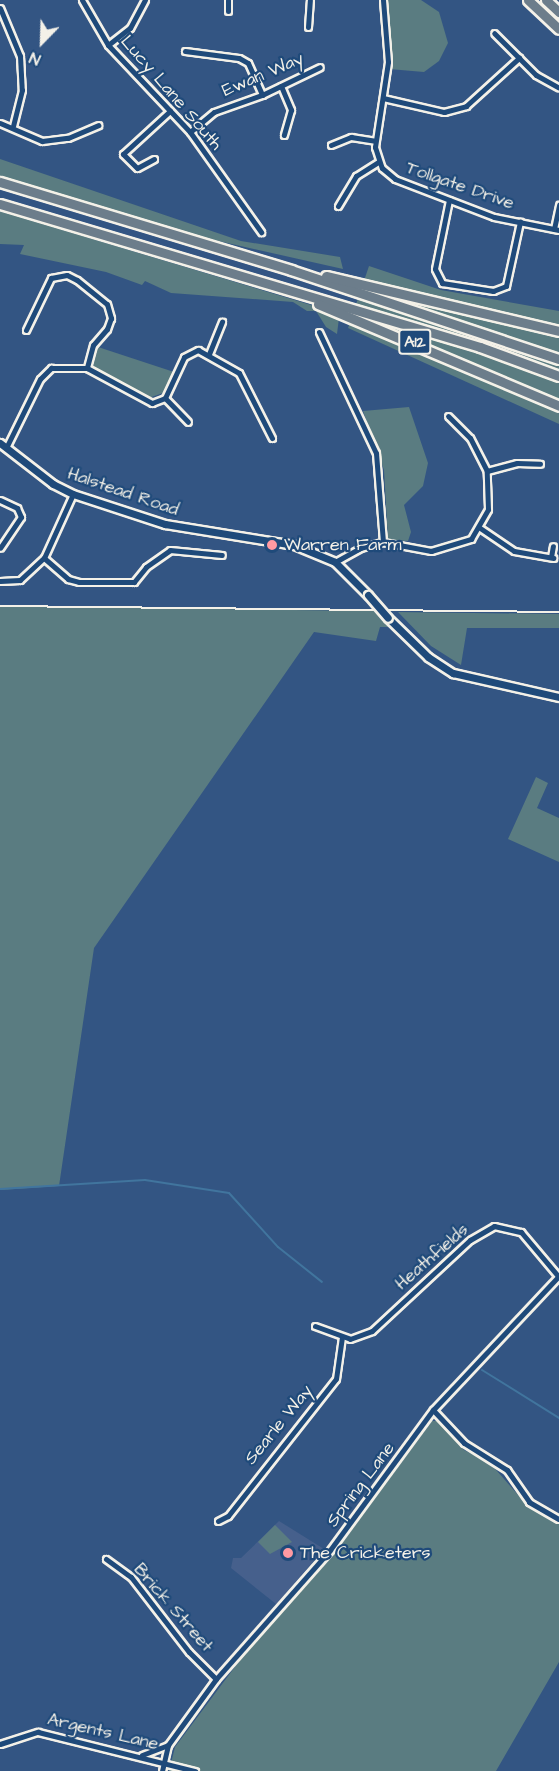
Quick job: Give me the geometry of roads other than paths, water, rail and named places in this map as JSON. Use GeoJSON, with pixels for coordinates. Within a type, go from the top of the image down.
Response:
{"type":"FeatureCollection","features":[{"type":"Feature","properties":{"kind":"main road"},"geometry":{"type":"LineString","coordinates":[[528,0],[559,29]]}},
{"type":"Feature","properties":{"kind":"main road"},"geometry":{"type":"LineString","coordinates":[[546,0],[559,12]]}},
{"type":"Feature","properties":{"kind":"main road","name":"A12"},"geometry":{"type":"LineString","coordinates":[[0,182],[291,270],[559,359]]}},
{"type":"Feature","properties":{"kind":"main road","name":"A12"},"geometry":{"type":"LineString","coordinates":[[0,204],[269,284],[559,376]]}},
{"type":"Feature","properties":{"kind":"main road","name":"A12"},"geometry":{"type":"LineString","coordinates":[[291,270],[433,299],[559,331]]}},
{"type":"Feature","properties":{"kind":"main road","name":"A12"},"geometry":{"type":"LineString","coordinates":[[269,284],[559,406]]}},
{"type":"Feature","properties":{"kind":"street","name":"Lucy Lane South"},"geometry":{"type":"LineString","coordinates":[[82,0],[108,45],[190,132],[261,232]]}},
{"type":"Feature","properties":{"kind":"street"},"geometry":{"type":"LineString","coordinates":[[108,45],[130,28],[145,0]]}},
{"type":"Feature","properties":{"kind":"street"},"geometry":{"type":"LineString","coordinates":[[228,0],[228,11]]}},
{"type":"Feature","properties":{"kind":"street"},"geometry":{"type":"LineString","coordinates":[[308,27],[310,0]]}},
{"type":"Feature","properties":{"kind":"street"},"geometry":{"type":"LineString","coordinates":[[338,206],[356,176],[378,162],[375,141],[388,52],[383,0]]}},
{"type":"Feature","properties":{"kind":"street"},"geometry":{"type":"LineString","coordinates":[[1,12],[15,36],[22,78],[12,126]]}},
{"type":"Feature","properties":{"kind":"street"},"geometry":{"type":"LineString","coordinates":[[494,33],[536,75],[559,88]]}},
{"type":"Feature","properties":{"kind":"street"},"geometry":{"type":"LineString","coordinates":[[185,51],[239,58],[248,63],[262,95]]}},
{"type":"Feature","properties":{"kind":"street"},"geometry":{"type":"LineString","coordinates":[[383,98],[436,111],[455,111],[466,106],[519,58]]}},
{"type":"Feature","properties":{"kind":"street","name":"Ewan Way"},"geometry":{"type":"LineString","coordinates":[[190,132],[214,112],[262,95],[320,67]]}},
{"type":"Feature","properties":{"kind":"street"},"geometry":{"type":"LineString","coordinates":[[281,86],[291,110],[284,135]]}},
{"type":"Feature","properties":{"kind":"street"},"geometry":{"type":"LineString","coordinates":[[116,157],[123,154],[170,111]]}},
{"type":"Feature","properties":{"kind":"street"},"geometry":{"type":"LineString","coordinates":[[0,123],[12,126],[42,141],[68,138],[98,125]]}},
{"type":"Feature","properties":{"kind":"street"},"geometry":{"type":"LineString","coordinates":[[331,145],[355,137],[375,141]]}},
{"type":"Feature","properties":{"kind":"street"},"geometry":{"type":"LineString","coordinates":[[123,154],[137,168],[154,159]]}},
{"type":"Feature","properties":{"kind":"street","name":"Tollgate Drive"},"geometry":{"type":"LineString","coordinates":[[378,162],[395,179],[449,200],[520,222],[557,229]]}},
{"type":"Feature","properties":{"kind":"street"},"geometry":{"type":"LineString","coordinates":[[449,200],[435,269],[442,283],[493,291],[506,286],[520,222]]}},
{"type":"Feature","properties":{"kind":"street"},"geometry":{"type":"LineString","coordinates":[[557,229],[559,205]]}},
{"type":"Feature","properties":{"kind":"street"},"geometry":{"type":"LineString","coordinates":[[26,330],[51,278],[67,275],[77,280],[107,304],[111,318],[107,329],[93,345],[87,368]]}},
{"type":"Feature","properties":{"kind":"street"},"geometry":{"type":"LineString","coordinates":[[209,354],[222,322]]}},
{"type":"Feature","properties":{"kind":"street"},"geometry":{"type":"LineString","coordinates":[[319,332],[376,453],[383,542]]}},
{"type":"Feature","properties":{"kind":"street"},"geometry":{"type":"LineString","coordinates":[[165,398],[184,357],[198,350],[209,354],[240,373],[272,438]]}},
{"type":"Feature","properties":{"kind":"street"},"geometry":{"type":"LineString","coordinates":[[3,446],[45,372],[63,366],[87,368],[144,402],[165,398]]}},
{"type":"Feature","properties":{"kind":"street"},"geometry":{"type":"LineString","coordinates":[[165,398],[188,422]]}},
{"type":"Feature","properties":{"kind":"street"},"geometry":{"type":"LineString","coordinates":[[335,562],[360,548],[383,542],[431,551],[471,539],[480,528],[489,501],[487,471],[470,438],[448,416]]}},
{"type":"Feature","properties":{"kind":"street","name":"Halstead Road"},"geometry":{"type":"LineString","coordinates":[[3,446],[53,484],[73,494],[165,524],[288,543],[335,562],[428,657],[453,673],[559,697]]}},
{"type":"Feature","properties":{"kind":"street"},"geometry":{"type":"LineString","coordinates":[[487,471],[517,463],[540,464]]}},
{"type":"Feature","properties":{"kind":"street"},"geometry":{"type":"LineString","coordinates":[[0,581],[20,580],[44,558],[54,543],[73,494]]}},
{"type":"Feature","properties":{"kind":"street"},"geometry":{"type":"LineString","coordinates":[[0,500],[17,508],[21,517],[0,548]]}},
{"type":"Feature","properties":{"kind":"street"},"geometry":{"type":"LineString","coordinates":[[480,528],[514,551],[552,558],[553,546]]}},
{"type":"Feature","properties":{"kind":"street"},"geometry":{"type":"LineString","coordinates":[[44,558],[68,579],[78,582],[134,582],[146,567],[170,550],[222,555]]}},
{"type":"Feature","properties":{"kind":"street","name":"Heathfields"},"geometry":{"type":"LineString","coordinates":[[342,1337],[350,1339],[372,1331],[470,1240],[494,1226],[521,1232],[559,1276]]}},
{"type":"Feature","properties":{"kind":"street","name":"Spring Lane"},"geometry":{"type":"LineString","coordinates":[[162,1771],[168,1745],[216,1679],[330,1550],[434,1410],[559,1276]]}},
{"type":"Feature","properties":{"kind":"street"},"geometry":{"type":"LineString","coordinates":[[315,1326],[342,1337]]}},
{"type":"Feature","properties":{"kind":"street","name":"Searle Way"},"geometry":{"type":"LineString","coordinates":[[218,1521],[228,1516],[336,1379],[342,1337]]}},
{"type":"Feature","properties":{"kind":"street"},"geometry":{"type":"LineString","coordinates":[[434,1410],[464,1443],[507,1470],[529,1502],[559,1519]]}},
{"type":"Feature","properties":{"kind":"street","name":"Brick Street"},"geometry":{"type":"LineString","coordinates":[[106,1559],[131,1577],[189,1652],[216,1679]]}},
{"type":"Feature","properties":{"kind":"street","name":"Argents Lane"},"geometry":{"type":"LineString","coordinates":[[0,1744],[38,1732],[195,1771]]}},
{"type":"Feature","properties":{"kind":"street"},"geometry":{"type":"LineString","coordinates":[[140,1756],[168,1745]]}},
{"type":"Feature","properties":{"kind":"waterway"},"geometry":{"type":"LineString","coordinates":[[0,1189],[145,1180],[229,1193],[278,1247],[322,1282]]}},
{"type":"Feature","properties":{"kind":"waterway"},"geometry":{"type":"LineString","coordinates":[[482,1370],[559,1418]]}},
{"type":"Feature","properties":{"kind":"railway"},"geometry":{"type":"LineString","coordinates":[[0,606],[559,612]]}},
{"type":"Feature","properties":{"kind":"place","name":"Warren Farm"},"geometry":{"type":"Point","coordinates":[272,545]}},
{"type":"Feature","properties":{"kind":"place","name":"The Cricketers"},"geometry":{"type":"Point","coordinates":[288,1553]}}]}
